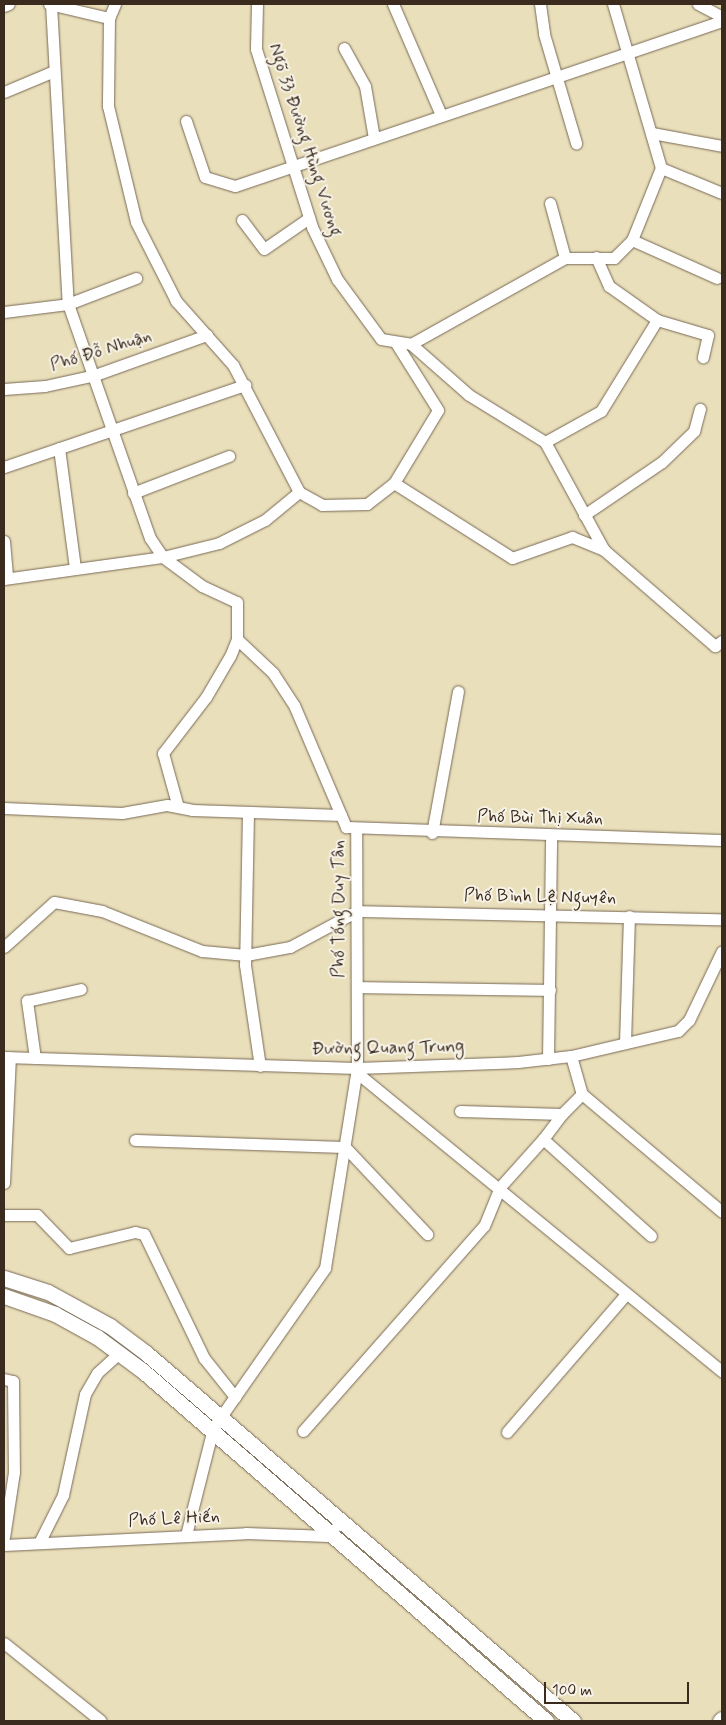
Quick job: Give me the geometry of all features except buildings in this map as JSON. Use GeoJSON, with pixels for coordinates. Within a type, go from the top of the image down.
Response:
{"type":"FeatureCollection","features":[{"type":"Feature","properties":{"kind":"street"},"geometry":{"type":"LineString","coordinates":[[4,6],[9,4]]}},
{"type":"Feature","properties":{"kind":"street"},"geometry":{"type":"LineString","coordinates":[[109,18],[50,4],[68,304],[95,375],[109,431],[150,538],[163,557],[202,586],[237,602],[238,639],[206,697],[163,752],[178,807]]}},
{"type":"Feature","properties":{"kind":"street"},"geometry":{"type":"LineString","coordinates":[[115,4],[109,18],[108,106],[136,222],[176,301],[207,335],[245,385],[300,492],[322,505],[367,504],[394,483],[438,410],[396,343]]}},
{"type":"Feature","properties":{"kind":"street","name":"Ngõ 33 Đường Hùng Vương"},"geometry":{"type":"LineString","coordinates":[[257,4],[256,49],[309,218],[337,279],[365,321],[381,339],[410,344]]}},
{"type":"Feature","properties":{"kind":"street"},"geometry":{"type":"LineString","coordinates":[[393,4],[441,115]]}},
{"type":"Feature","properties":{"kind":"street"},"geometry":{"type":"LineString","coordinates":[[540,4],[556,74],[576,143]]}},
{"type":"Feature","properties":{"kind":"street"},"geometry":{"type":"LineString","coordinates":[[604,550],[546,442],[469,395],[410,344],[564,258],[614,258],[632,240],[661,168],[632,55],[613,4]]}},
{"type":"Feature","properties":{"kind":"street"},"geometry":{"type":"LineString","coordinates":[[698,4],[722,16]]}},
{"type":"Feature","properties":{"kind":"street"},"geometry":{"type":"LineString","coordinates":[[186,121],[205,177],[234,186],[556,74],[632,55],[722,21]]}},
{"type":"Feature","properties":{"kind":"street"},"geometry":{"type":"LineString","coordinates":[[344,48],[366,86],[374,138]]}},
{"type":"Feature","properties":{"kind":"street"},"geometry":{"type":"LineString","coordinates":[[4,92],[54,71]]}},
{"type":"Feature","properties":{"kind":"street"},"geometry":{"type":"LineString","coordinates":[[652,133],[722,146]]}},
{"type":"Feature","properties":{"kind":"street"},"geometry":{"type":"LineString","coordinates":[[661,168],[722,193]]}},
{"type":"Feature","properties":{"kind":"street"},"geometry":{"type":"LineString","coordinates":[[550,203],[564,258]]}},
{"type":"Feature","properties":{"kind":"street"},"geometry":{"type":"LineString","coordinates":[[242,220],[264,249],[309,218]]}},
{"type":"Feature","properties":{"kind":"street"},"geometry":{"type":"LineString","coordinates":[[632,240],[717,278]]}},
{"type":"Feature","properties":{"kind":"street"},"geometry":{"type":"LineString","coordinates":[[596,257],[609,286],[657,320],[708,335],[703,357]]}},
{"type":"Feature","properties":{"kind":"street"},"geometry":{"type":"LineString","coordinates":[[4,312],[68,304],[136,278]]}},
{"type":"Feature","properties":{"kind":"street"},"geometry":{"type":"LineString","coordinates":[[546,442],[601,410],[657,320]]}},
{"type":"Feature","properties":{"kind":"street","name":"Phố Đỗ Nhuận"},"geometry":{"type":"LineString","coordinates":[[4,389],[45,386],[95,375],[207,335]]}},
{"type":"Feature","properties":{"kind":"street"},"geometry":{"type":"LineString","coordinates":[[4,467],[245,385]]}},
{"type":"Feature","properties":{"kind":"street"},"geometry":{"type":"LineString","coordinates":[[584,515],[662,462],[694,431],[700,409]]}},
{"type":"Feature","properties":{"kind":"street"},"geometry":{"type":"LineString","coordinates":[[59,448],[75,568]]}},
{"type":"Feature","properties":{"kind":"street"},"geometry":{"type":"LineString","coordinates":[[133,493],[229,456]]}},
{"type":"Feature","properties":{"kind":"street"},"geometry":{"type":"LineString","coordinates":[[394,483],[512,558],[593,531]]}},
{"type":"Feature","properties":{"kind":"street"},"geometry":{"type":"LineString","coordinates":[[4,541],[6,578],[163,557],[219,543],[265,520],[300,492]]}},
{"type":"Feature","properties":{"kind":"street"},"geometry":{"type":"LineString","coordinates":[[572,537],[604,550],[715,646],[722,641]]}},
{"type":"Feature","properties":{"kind":"street","name":"Phố Tống Duy Tân"},"geometry":{"type":"LineString","coordinates":[[216,1424],[324,1268],[346,1147],[357,1070],[356,831],[346,827],[294,705],[273,673],[238,639]]}},
{"type":"Feature","properties":{"kind":"street"},"geometry":{"type":"LineString","coordinates":[[432,833],[458,691]]}},
{"type":"Feature","properties":{"kind":"street"},"geometry":{"type":"LineString","coordinates":[[4,808],[122,813],[140,806],[341,815]]}},
{"type":"Feature","properties":{"kind":"street"},"geometry":{"type":"LineString","coordinates":[[248,812],[246,954],[260,1066]]}},
{"type":"Feature","properties":{"kind":"street","name":"Phố Bùi Thị Xuân"},"geometry":{"type":"LineString","coordinates":[[356,831],[722,840]]}},
{"type":"Feature","properties":{"kind":"street"},"geometry":{"type":"LineString","coordinates":[[548,1059],[551,835]]}},
{"type":"Feature","properties":{"kind":"street"},"geometry":{"type":"LineString","coordinates":[[4,947],[54,902],[102,911],[202,950],[246,954],[290,947],[357,911]]}},
{"type":"Feature","properties":{"kind":"street","name":"Phố Bình Lệ Nguyên"},"geometry":{"type":"LineString","coordinates":[[357,911],[722,919]]}},
{"type":"Feature","properties":{"kind":"street"},"geometry":{"type":"LineString","coordinates":[[626,1044],[629,916]]}},
{"type":"Feature","properties":{"kind":"street","name":"Đường Quang Trung"},"geometry":{"type":"LineString","coordinates":[[7,1057],[357,1070],[571,1056],[678,1031],[689,1020],[722,951]]}},
{"type":"Feature","properties":{"kind":"street"},"geometry":{"type":"LineString","coordinates":[[357,987],[550,990]]}},
{"type":"Feature","properties":{"kind":"street"},"geometry":{"type":"LineString","coordinates":[[36,1058],[26,1001],[81,989]]}},
{"type":"Feature","properties":{"kind":"street"},"geometry":{"type":"LineString","coordinates":[[571,1056],[582,1094],[722,1212]]}},
{"type":"Feature","properties":{"kind":"street"},"geometry":{"type":"LineString","coordinates":[[4,1183],[7,1057]]}},
{"type":"Feature","properties":{"kind":"street"},"geometry":{"type":"LineString","coordinates":[[357,1070],[722,1372]]}},
{"type":"Feature","properties":{"kind":"street"},"geometry":{"type":"LineString","coordinates":[[303,1431],[484,1226],[500,1187],[543,1139],[562,1114],[582,1094]]}},
{"type":"Feature","properties":{"kind":"street"},"geometry":{"type":"LineString","coordinates":[[460,1112],[562,1114]]}},
{"type":"Feature","properties":{"kind":"street"},"geometry":{"type":"LineString","coordinates":[[543,1139],[651,1236]]}},
{"type":"Feature","properties":{"kind":"street"},"geometry":{"type":"LineString","coordinates":[[135,1140],[346,1147],[427,1234]]}},
{"type":"Feature","properties":{"kind":"street"},"geometry":{"type":"LineString","coordinates":[[4,1215],[37,1215],[69,1248],[135,1232],[144,1234],[204,1358],[235,1397]]}},
{"type":"Feature","properties":{"kind":"street"},"geometry":{"type":"LineString","coordinates":[[4,1278],[48,1292],[110,1326],[216,1424],[328,1536],[546,1721]]}},
{"type":"Feature","properties":{"kind":"street"},"geometry":{"type":"LineString","coordinates":[[507,1432],[626,1294]]}},
{"type":"Feature","properties":{"kind":"street"},"geometry":{"type":"LineString","coordinates":[[4,1296],[54,1314],[118,1353],[216,1424],[340,1523],[573,1721]]}},
{"type":"Feature","properties":{"kind":"street"},"geometry":{"type":"LineString","coordinates":[[39,1543],[63,1495],[85,1394],[96,1373],[118,1353]]}},
{"type":"Feature","properties":{"kind":"street"},"geometry":{"type":"LineString","coordinates":[[4,1379],[13,1381],[14,1472],[4,1537]]}},
{"type":"Feature","properties":{"kind":"street"},"geometry":{"type":"LineString","coordinates":[[186,1535],[216,1424]]}},
{"type":"Feature","properties":{"kind":"street"},"geometry":{"type":"LineString","coordinates":[[328,1536],[340,1523]]}},
{"type":"Feature","properties":{"kind":"street","name":"Phố Lê Hiến"},"geometry":{"type":"LineString","coordinates":[[4,1545],[186,1535],[328,1536]]}},
{"type":"Feature","properties":{"kind":"street"},"geometry":{"type":"LineString","coordinates":[[4,1642],[102,1721]]}}]}
